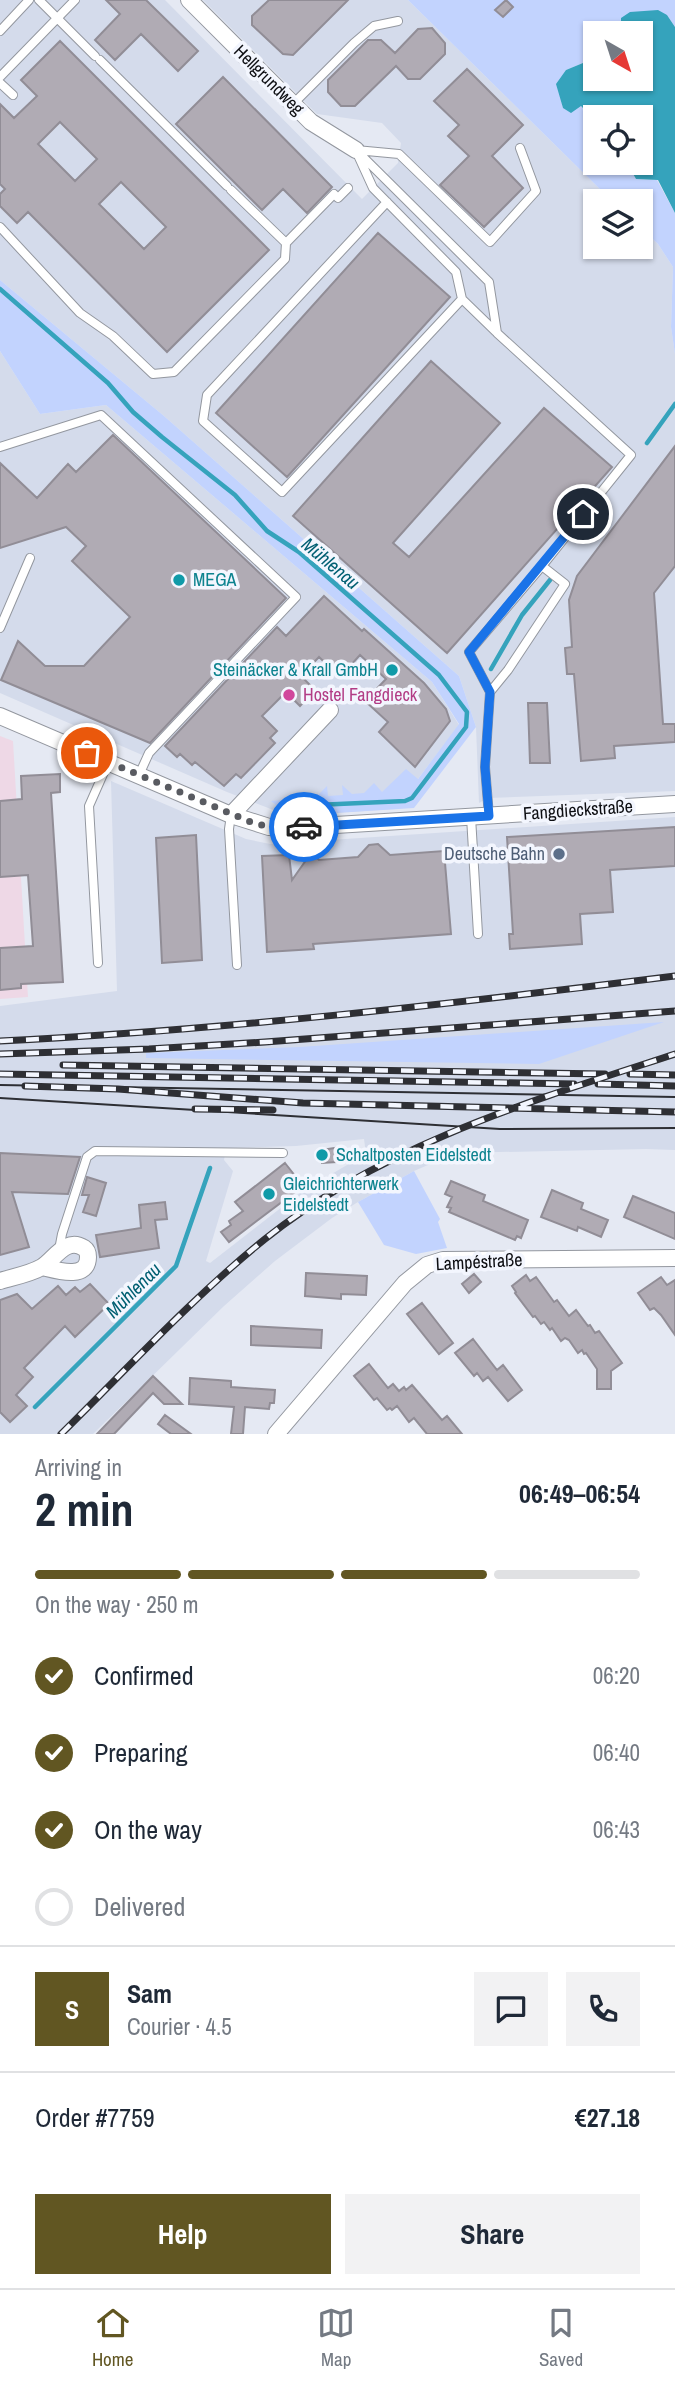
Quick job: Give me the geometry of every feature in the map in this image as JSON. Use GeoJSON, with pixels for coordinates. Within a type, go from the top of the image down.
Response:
{"type":"FeatureCollection","features":[{"type":"Feature","properties":{"kind":"street","name":"Hellgrundweg"},"geometry":{"type":"LineString","coordinates":[[189,0],[311,122],[356,150]]}},
{"type":"Feature","properties":{"kind":"street"},"geometry":{"type":"LineString","coordinates":[[231,815],[330,710]]}},
{"type":"Feature","properties":{"kind":"street","name":"Fangdieckstraße"},"geometry":{"type":"LineString","coordinates":[[0,716],[231,815],[269,827],[675,804]]}},
{"type":"Feature","properties":{"kind":"street"},"geometry":{"type":"LineString","coordinates":[[0,1281],[42,1267],[59,1251],[76,1246],[85,1248],[89,1254],[83,1269],[75,1272],[42,1267]]}},
{"type":"Feature","properties":{"kind":"street","name":"Lampéstraße"},"geometry":{"type":"LineString","coordinates":[[276,1434],[405,1283],[426,1265],[443,1260],[675,1258]]}},
{"type":"Feature","properties":{"kind":"lane"},"geometry":{"type":"LineString","coordinates":[[0,30],[29,0]]}},
{"type":"Feature","properties":{"kind":"lane"},"geometry":{"type":"LineString","coordinates":[[39,0],[286,243]]}},
{"type":"Feature","properties":{"kind":"lane"},"geometry":{"type":"LineString","coordinates":[[0,77],[75,0]]}},
{"type":"Feature","properties":{"kind":"lane"},"geometry":{"type":"LineString","coordinates":[[293,104],[374,26],[398,21]]}},
{"type":"Feature","properties":{"kind":"lane"},"geometry":{"type":"LineString","coordinates":[[0,83],[13,95]]}},
{"type":"Feature","properties":{"kind":"lane"},"geometry":{"type":"LineString","coordinates":[[356,150],[399,154],[490,242],[536,191],[520,148]]}},
{"type":"Feature","properties":{"kind":"lane"},"geometry":{"type":"LineString","coordinates":[[356,150],[373,188],[456,272],[462,299],[631,455],[469,652],[490,692],[485,767],[489,816]]}},
{"type":"Feature","properties":{"kind":"lane"},"geometry":{"type":"LineString","coordinates":[[356,150],[489,282],[497,333]]}},
{"type":"Feature","properties":{"kind":"lane"},"geometry":{"type":"LineString","coordinates":[[0,227],[80,313],[113,335],[153,374],[174,372],[285,259],[286,243],[334,194],[338,198],[348,188]]}},
{"type":"Feature","properties":{"kind":"lane"},"geometry":{"type":"LineString","coordinates":[[387,202],[207,395],[203,421],[282,492],[462,299]]}},
{"type":"Feature","properties":{"kind":"lane"},"geometry":{"type":"LineString","coordinates":[[0,447],[101,415],[296,597],[149,753],[139,775]]}},
{"type":"Feature","properties":{"kind":"lane"},"geometry":{"type":"LineString","coordinates":[[0,628],[30,558]]}},
{"type":"Feature","properties":{"kind":"lane"},"geometry":{"type":"LineString","coordinates":[[490,692],[508,670],[565,584],[542,566]]}},
{"type":"Feature","properties":{"kind":"lane"},"geometry":{"type":"LineString","coordinates":[[97,963],[89,806],[108,763]]}},
{"type":"Feature","properties":{"kind":"lane"},"geometry":{"type":"LineString","coordinates":[[231,815],[229,829],[237,965]]}},
{"type":"Feature","properties":{"kind":"lane"},"geometry":{"type":"LineString","coordinates":[[471,817],[478,934]]}},
{"type":"Feature","properties":{"kind":"lane"},"geometry":{"type":"LineString","coordinates":[[59,1251],[87,1157],[95,1151],[283,1153]]}},
{"type":"Feature","properties":{"kind":"shaded area"},"geometry":{"type":"Polygon","coordinates":[[[0,0],[165,0],[362,199],[398,163],[401,143],[382,123],[317,114],[203,0],[408,0],[600,189],[583,189],[583,259],[653,259],[653,239],[673,267],[671,327],[675,354],[675,791],[488,798],[479,803],[476,727],[459,676],[164,416],[0,280],[0,0]]]}},
{"type":"Feature","properties":{"kind":"shaded area"},"geometry":{"type":"Polygon","coordinates":[[[408,0],[675,0],[675,27],[667,15],[621,18],[621,21],[583,21],[583,63],[566,70],[561,99],[563,108],[583,108],[583,172],[408,0]]]}},
{"type":"Feature","properties":{"kind":"shaded area"},"geometry":{"type":"Polygon","coordinates":[[[658,10],[667,15],[675,27],[675,213],[658,180],[636,179],[634,175],[653,175],[653,105],[583,105],[583,108],[581,106],[571,113],[563,108],[556,84],[566,70],[583,63],[583,91],[653,91],[653,21],[621,21],[621,18],[630,12],[658,10]]]}},
{"type":"Feature","properties":{"kind":"shaded area"},"geometry":{"type":"Polygon","coordinates":[[[586,175],[634,175],[636,179],[657,180],[675,213],[675,354],[671,327],[673,267],[653,239],[653,189],[600,189],[586,175]]]}},
{"type":"Feature","properties":{"kind":"shaded area"},"geometry":{"type":"Polygon","coordinates":[[[0,280],[164,416],[459,676],[476,727],[414,808],[289,816],[271,801],[316,797],[327,786],[328,796],[343,795],[342,785],[352,794],[364,793],[374,783],[382,792],[406,769],[418,779],[459,724],[432,682],[106,405],[40,414],[0,351],[0,280]]]}},
{"type":"Feature","properties":{"kind":"shaded area"},"geometry":{"type":"Polygon","coordinates":[[[0,351],[40,414],[106,405],[432,682],[459,725],[395,809],[289,816],[227,792],[0,693],[0,351]]]}},
{"type":"Feature","properties":{"kind":"shaded area"},"geometry":{"type":"Polygon","coordinates":[[[0,736],[13,741],[28,997],[0,999],[0,736]]]}},
{"type":"Feature","properties":{"kind":"shaded area"},"geometry":{"type":"Polygon","coordinates":[[[111,781],[246,839],[270,844],[675,817],[675,1150],[456,1153],[414,1171],[358,1202],[275,1261],[224,1306],[93,1434],[0,1434],[0,1006],[117,991],[111,781]],[[364,1139],[296,1146],[226,1148],[224,1160],[233,1171],[206,1261],[210,1263],[304,1190],[366,1154],[364,1139]]]}},
{"type":"Feature","properties":{"kind":"shaded area"},"geometry":{"type":"Polygon","coordinates":[[[664,1022],[539,1064],[146,1058],[146,1053],[300,1047],[664,1022]]]}},
{"type":"Feature","properties":{"kind":"shaded area"},"geometry":{"type":"Polygon","coordinates":[[[414,1171],[440,1219],[438,1222],[447,1248],[416,1254],[384,1245],[358,1202],[414,1171]]]}},
{"type":"Feature","properties":{"kind":"building"},"geometry":{"type":"Polygon","coordinates":[[[106,0],[146,0],[198,51],[178,71],[141,34],[115,60],[95,40],[120,14],[106,0]]]}},
{"type":"Feature","properties":{"kind":"building"},"geometry":{"type":"Polygon","coordinates":[[[269,0],[348,0],[293,55],[283,54],[252,25],[252,16],[269,0]]]}},
{"type":"Feature","properties":{"kind":"building"},"geometry":{"type":"Polygon","coordinates":[[[506,0],[513,7],[503,17],[495,10],[506,0]]]}},
{"type":"Feature","properties":{"kind":"building"},"geometry":{"type":"Polygon","coordinates":[[[432,28],[445,43],[445,54],[420,79],[408,79],[396,66],[355,106],[341,106],[328,92],[328,80],[368,40],[381,40],[395,53],[418,29],[432,28]]]}},
{"type":"Feature","properties":{"kind":"building"},"geometry":{"type":"Polygon","coordinates":[[[60,41],[269,250],[167,352],[28,212],[17,223],[0,206],[0,194],[5,189],[0,184],[0,104],[14,118],[37,96],[21,80],[60,41]],[[60,122],[38,144],[75,181],[97,159],[60,122]],[[121,182],[99,204],[144,249],[166,227],[121,182]]]}},
{"type":"Feature","properties":{"kind":"building"},"geometry":{"type":"Polygon","coordinates":[[[467,69],[523,125],[492,156],[523,188],[484,227],[440,185],[469,156],[448,136],[459,125],[434,101],[467,69]]]}},
{"type":"Feature","properties":{"kind":"building"},"geometry":{"type":"Polygon","coordinates":[[[223,77],[332,187],[307,213],[283,189],[262,210],[176,124],[223,77]]]}},
{"type":"Feature","properties":{"kind":"building"},"geometry":{"type":"Polygon","coordinates":[[[378,233],[450,297],[287,477],[216,413],[378,233]]]}},
{"type":"Feature","properties":{"kind":"building"},"geometry":{"type":"Polygon","coordinates":[[[431,361],[500,423],[393,543],[409,557],[544,408],[612,467],[447,653],[293,516],[431,361]]]}},
{"type":"Feature","properties":{"kind":"building","name":"MEGA"},"geometry":{"type":"Polygon","coordinates":[[[113,435],[286,598],[150,743],[1,680],[18,641],[45,666],[84,666],[130,617],[72,561],[86,546],[66,527],[0,548],[0,463],[37,498],[68,464],[76,472],[113,435]]]}},
{"type":"Feature","properties":{"kind":"building"},"geometry":{"type":"Polygon","coordinates":[[[675,446],[675,566],[654,593],[663,724],[675,724],[675,742],[614,746],[615,758],[581,761],[574,674],[567,674],[565,648],[572,647],[569,600],[577,576],[675,446]]]}},
{"type":"Feature","properties":{"kind":"building"},"geometry":{"type":"Polygon","coordinates":[[[324,596],[424,683],[446,709],[450,721],[415,767],[379,732],[388,722],[365,701],[386,679],[360,655],[340,677],[319,657],[301,676],[315,690],[300,706],[286,692],[262,716],[277,731],[270,738],[275,743],[241,778],[236,774],[224,786],[195,762],[192,765],[180,754],[177,757],[165,746],[277,627],[286,636],[324,596]]]}},
{"type":"Feature","properties":{"kind":"building"},"geometry":{"type":"Polygon","coordinates":[[[528,703],[547,703],[550,763],[530,763],[528,703]]]}},
{"type":"Feature","properties":{"kind":"building"},"geometry":{"type":"Polygon","coordinates":[[[60,774],[60,792],[51,793],[63,982],[21,984],[21,988],[0,990],[0,948],[33,946],[28,875],[0,877],[0,801],[22,799],[21,776],[60,774]]]}},
{"type":"Feature","properties":{"kind":"building"},"geometry":{"type":"Polygon","coordinates":[[[675,827],[675,866],[610,870],[613,912],[580,914],[582,944],[510,949],[509,934],[513,934],[507,837],[675,827]]]}},
{"type":"Feature","properties":{"kind":"building"},"geometry":{"type":"Polygon","coordinates":[[[196,835],[202,960],[162,963],[156,838],[196,835]]]}},
{"type":"Feature","properties":{"kind":"building"},"geometry":{"type":"Polygon","coordinates":[[[378,844],[390,855],[444,851],[451,934],[313,944],[314,949],[267,952],[262,856],[289,855],[292,880],[309,856],[315,856],[319,860],[358,857],[369,845],[378,844]]]}},
{"type":"Feature","properties":{"kind":"building","name":"Schaltposten Eidelstedt"},"geometry":{"type":"Polygon","coordinates":[[[335,1148],[336,1162],[322,1163],[321,1150],[335,1148]]]}},
{"type":"Feature","properties":{"kind":"building"},"geometry":{"type":"Polygon","coordinates":[[[0,1153],[80,1157],[68,1194],[12,1192],[29,1247],[0,1255],[0,1153]]]}},
{"type":"Feature","properties":{"kind":"building","name":"Gleichrichterwerk Eidelstedt"},"geometry":{"type":"Polygon","coordinates":[[[285,1163],[303,1186],[229,1242],[221,1232],[231,1225],[229,1221],[243,1211],[235,1202],[285,1163]]]}},
{"type":"Feature","properties":{"kind":"building"},"geometry":{"type":"Polygon","coordinates":[[[87,1177],[106,1183],[96,1216],[83,1212],[89,1195],[82,1195],[87,1177]]]}},
{"type":"Feature","properties":{"kind":"building"},"geometry":{"type":"Polygon","coordinates":[[[451,1181],[485,1195],[483,1201],[528,1220],[521,1238],[517,1236],[515,1240],[449,1212],[451,1208],[447,1207],[452,1197],[445,1194],[451,1181]]]}},
{"type":"Feature","properties":{"kind":"building"},"geometry":{"type":"Polygon","coordinates":[[[552,1190],[583,1203],[581,1209],[608,1220],[601,1237],[578,1227],[577,1231],[541,1217],[552,1190]]]}},
{"type":"Feature","properties":{"kind":"building"},"geometry":{"type":"Polygon","coordinates":[[[633,1196],[675,1213],[675,1239],[624,1217],[633,1196]]]}},
{"type":"Feature","properties":{"kind":"building"},"geometry":{"type":"Polygon","coordinates":[[[165,1202],[167,1219],[155,1220],[159,1248],[100,1257],[96,1235],[141,1228],[139,1205],[165,1202]]]}},
{"type":"Feature","properties":{"kind":"building"},"geometry":{"type":"Polygon","coordinates":[[[306,1273],[367,1276],[366,1295],[341,1294],[341,1299],[305,1296],[306,1273]]]}},
{"type":"Feature","properties":{"kind":"building"},"geometry":{"type":"Polygon","coordinates":[[[474,1274],[481,1282],[469,1293],[462,1284],[474,1274]]]}},
{"type":"Feature","properties":{"kind":"building"},"geometry":{"type":"Polygon","coordinates":[[[526,1275],[530,1281],[536,1277],[554,1302],[557,1300],[569,1316],[576,1310],[595,1333],[599,1331],[622,1363],[611,1371],[611,1389],[597,1389],[597,1369],[586,1353],[582,1350],[578,1353],[565,1338],[561,1341],[552,1328],[550,1330],[544,1322],[541,1324],[533,1317],[515,1293],[512,1286],[526,1275]]]}},
{"type":"Feature","properties":{"kind":"building"},"geometry":{"type":"Polygon","coordinates":[[[661,1277],[667,1285],[675,1280],[675,1335],[661,1315],[654,1308],[650,1310],[638,1293],[661,1277]]]}},
{"type":"Feature","properties":{"kind":"building"},"geometry":{"type":"Polygon","coordinates":[[[90,1284],[109,1304],[75,1337],[65,1326],[24,1368],[33,1377],[16,1395],[27,1406],[10,1422],[0,1412],[0,1300],[17,1294],[32,1309],[58,1286],[66,1295],[75,1287],[80,1292],[90,1284]]]}},
{"type":"Feature","properties":{"kind":"building"},"geometry":{"type":"Polygon","coordinates":[[[422,1303],[453,1343],[439,1354],[407,1314],[422,1303]]]}},
{"type":"Feature","properties":{"kind":"building"},"geometry":{"type":"Polygon","coordinates":[[[251,1326],[322,1330],[321,1348],[251,1345],[251,1326]]]}},
{"type":"Feature","properties":{"kind":"building"},"geometry":{"type":"Polygon","coordinates":[[[473,1339],[497,1370],[503,1365],[522,1390],[508,1401],[488,1377],[483,1381],[477,1373],[474,1376],[455,1353],[473,1339]]]}},
{"type":"Feature","properties":{"kind":"building"},"geometry":{"type":"Polygon","coordinates":[[[369,1364],[388,1388],[393,1384],[399,1391],[412,1385],[442,1420],[447,1416],[462,1434],[427,1434],[414,1418],[409,1422],[397,1406],[387,1410],[377,1398],[374,1400],[354,1376],[369,1364]]]}},
{"type":"Feature","properties":{"kind":"building"},"geometry":{"type":"Polygon","coordinates":[[[153,1376],[182,1404],[164,1404],[153,1393],[114,1434],[97,1434],[153,1376]]]}},
{"type":"Feature","properties":{"kind":"building"},"geometry":{"type":"Polygon","coordinates":[[[190,1378],[231,1381],[231,1387],[275,1390],[274,1403],[270,1403],[269,1409],[245,1407],[243,1434],[231,1434],[234,1407],[189,1404],[190,1378]]]}},
{"type":"Feature","properties":{"kind":"building"},"geometry":{"type":"Polygon","coordinates":[[[165,1415],[191,1434],[171,1434],[158,1424],[165,1415]]]}},
{"type":"Feature","properties":{"kind":"waterway","name":"Mühlenau"},"geometry":{"type":"LineString","coordinates":[[0,289],[108,383],[133,412],[235,495],[267,531],[299,552],[439,675],[467,712],[466,727],[412,798],[405,801],[294,806],[288,809]]}},
{"type":"Feature","properties":{"kind":"waterway"},"geometry":{"type":"LineString","coordinates":[[647,443],[675,404]]}},
{"type":"Feature","properties":{"kind":"waterway"},"geometry":{"type":"LineString","coordinates":[[491,669],[522,615],[550,580]]}},
{"type":"Feature","properties":{"kind":"waterway","name":"Mühlenau"},"geometry":{"type":"LineString","coordinates":[[35,1407],[176,1266],[210,1168]]}},
{"type":"Feature","properties":{"kind":"tram line"},"geometry":{"type":"LineString","coordinates":[[0,1085],[675,1097]]}},
{"type":"Feature","properties":{"kind":"tram line"},"geometry":{"type":"LineString","coordinates":[[0,1098],[500,1129],[675,1128]]}},
{"type":"Feature","properties":{"kind":"railway"},"geometry":{"type":"LineString","coordinates":[[0,1041],[338,1015],[675,976]]}},
{"type":"Feature","properties":{"kind":"railway"},"geometry":{"type":"LineString","coordinates":[[0,1054],[265,1042],[675,1011]]}},
{"type":"Feature","properties":{"kind":"railway"},"geometry":{"type":"LineString","coordinates":[[61,1434],[212,1285],[265,1239],[310,1206],[409,1151],[461,1129],[568,1089],[675,1054]]}},
{"type":"Feature","properties":{"kind":"railway"},"geometry":{"type":"LineString","coordinates":[[63,1065],[605,1074]]}},
{"type":"Feature","properties":{"kind":"railway"},"geometry":{"type":"LineString","coordinates":[[0,1074],[574,1084]]}},
{"type":"Feature","properties":{"kind":"railway"},"geometry":{"type":"LineString","coordinates":[[630,1074],[675,1075]]}},
{"type":"Feature","properties":{"kind":"railway"},"geometry":{"type":"LineString","coordinates":[[598,1084],[675,1086]]}},
{"type":"Feature","properties":{"kind":"railway"},"geometry":{"type":"LineString","coordinates":[[25,1086],[118,1089],[303,1103],[675,1112]]}},
{"type":"Feature","properties":{"kind":"railway"},"geometry":{"type":"LineString","coordinates":[[195,1109],[273,1110]]}},
{"type":"Feature","properties":{"kind":"way so far"},"geometry":{"type":"LineString","coordinates":[[87,753],[251,822],[269,827],[304,827]]}},
{"type":"Feature","properties":{"kind":"place","name":"MEGA"},"geometry":{"type":"Point","coordinates":[179,580]}},
{"type":"Feature","properties":{"kind":"place","name":"Steinäcker & Krall GmbH"},"geometry":{"type":"Point","coordinates":[392,670]}},
{"type":"Feature","properties":{"kind":"place","name":"Hostel Fangdieck"},"geometry":{"type":"Point","coordinates":[289,695]}},
{"type":"Feature","properties":{"kind":"place","name":"Deutsche Bahn"},"geometry":{"type":"Point","coordinates":[559,854]}},
{"type":"Feature","properties":{"kind":"place","name":"Schaltposten Eidelstedt"},"geometry":{"type":"Point","coordinates":[322,1155]}},
{"type":"Feature","properties":{"kind":"place","name":"Gleichrichterwerk Eidelstedt"},"geometry":{"type":"Point","coordinates":[269,1194]}},
{"type":"Feature","properties":{"kind":"route"},"geometry":{"type":"LineString","coordinates":[[304,827],[489,816],[485,767],[490,692],[469,652],[583,514]]}}]}
